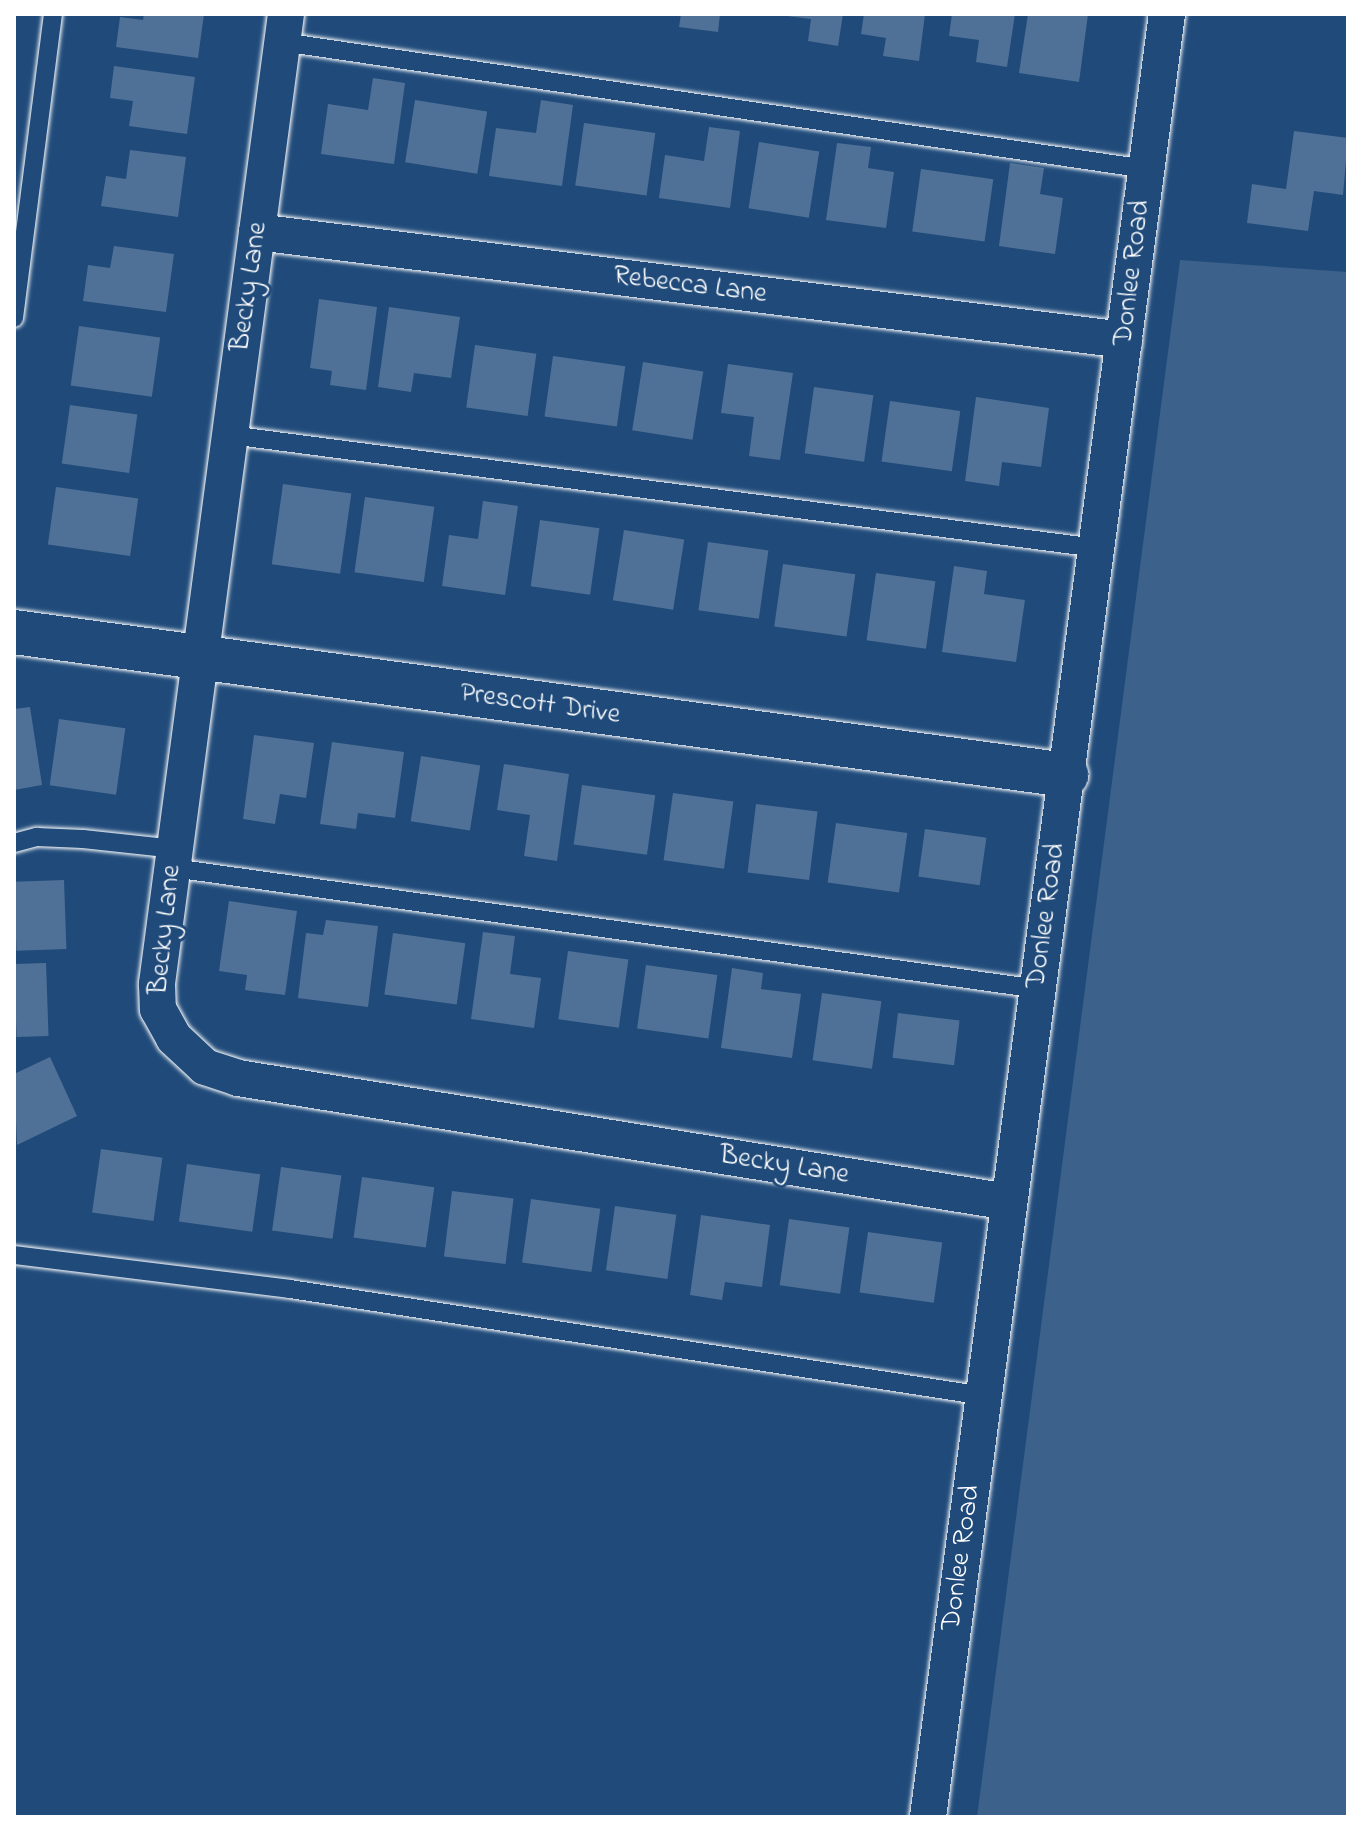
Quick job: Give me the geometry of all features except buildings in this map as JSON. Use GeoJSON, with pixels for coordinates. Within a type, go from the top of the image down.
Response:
{"type":"FeatureCollection","features":[{"type":"Feature","properties":{"kind":"street","name":"Donlee Road"},"geometry":{"type":"LineString","coordinates":[[928,1817],[1167,14]]}},
{"type":"Feature","properties":{"kind":"street","name":"Becky Lane"},"geometry":{"type":"LineString","coordinates":[[284,28],[174,859],[158,1009],[184,1052],[205,1067],[238,1078],[1009,1202]]}},
{"type":"Feature","properties":{"kind":"street","name":"Rebecca Lane"},"geometry":{"type":"LineString","coordinates":[[257,232],[1124,340]]}},
{"type":"Feature","properties":{"kind":"street","name":"Prescott Drive"},"geometry":{"type":"LineString","coordinates":[[14,632],[200,660],[1066,775]]}},
{"type":"Feature","properties":{"kind":"lane"},"geometry":{"type":"LineString","coordinates":[[14,318],[53,14]]}},
{"type":"Feature","properties":{"kind":"lane"},"geometry":{"type":"LineString","coordinates":[[284,28],[1146,169]]}},
{"type":"Feature","properties":{"kind":"lane"},"geometry":{"type":"LineString","coordinates":[[230,435],[1096,548]]}},
{"type":"Feature","properties":{"kind":"lane"},"geometry":{"type":"LineString","coordinates":[[14,843],[37,837],[1038,989]]}},
{"type":"Feature","properties":{"kind":"lane"},"geometry":{"type":"LineString","coordinates":[[14,1255],[290,1289],[984,1396]]}},
{"type":"Feature","properties":{"kind":"shaded area"},"geometry":{"type":"Polygon","coordinates":[[[1180,260],[1348,272],[1348,1817],[977,1817],[1180,260]]]}}]}
